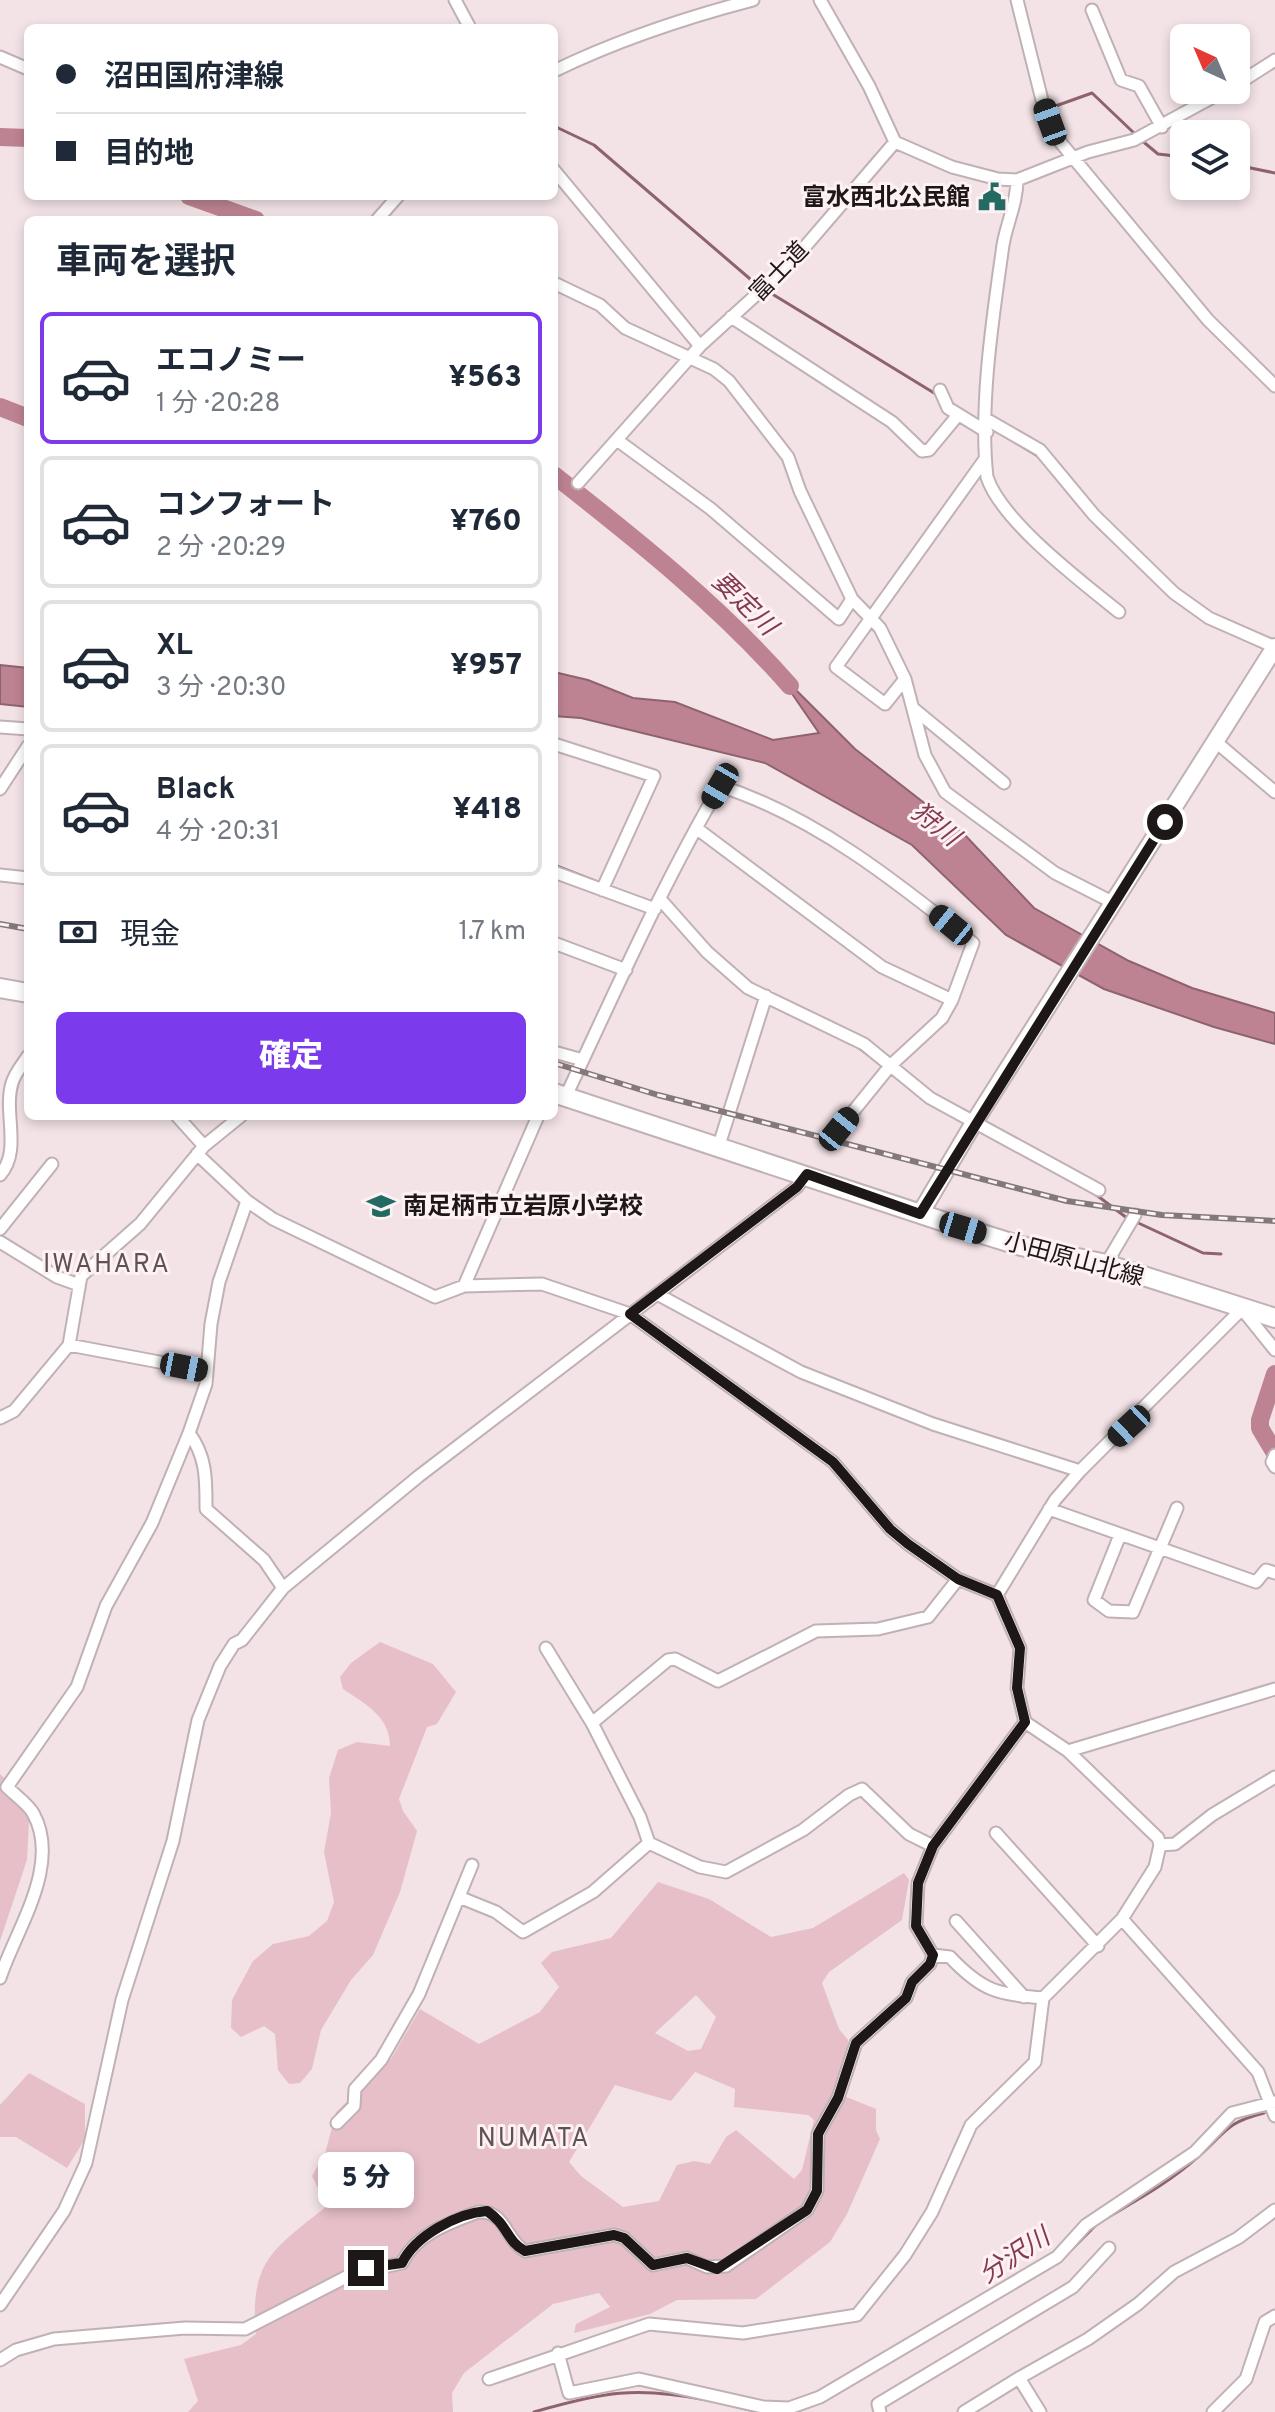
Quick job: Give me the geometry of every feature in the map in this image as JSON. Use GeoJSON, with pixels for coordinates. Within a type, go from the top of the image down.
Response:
{"type":"FeatureCollection","features":[{"type":"Feature","properties":{"kind":"main road"},"geometry":{"type":"LineString","coordinates":[[920,1214],[1112,902],[1275,647]]}},
{"type":"Feature","properties":{"kind":"main road"},"geometry":{"type":"LineString","coordinates":[[0,988],[24,992]]}},
{"type":"Feature","properties":{"kind":"main road","name":"小田原山北線"},"geometry":{"type":"LineString","coordinates":[[560,1094],[1021,1246],[1106,1264],[1275,1318]]}},
{"type":"Feature","properties":{"kind":"street"},"geometry":{"type":"LineString","coordinates":[[455,0],[468,24]]}},
{"type":"Feature","properties":{"kind":"street"},"geometry":{"type":"LineString","coordinates":[[558,69],[600,49],[695,15],[753,0]]}},
{"type":"Feature","properties":{"kind":"street"},"geometry":{"type":"LineString","coordinates":[[820,0],[869,86],[895,142],[952,167],[998,179],[1017,180],[1072,158],[1139,138],[1202,104]]}},
{"type":"Feature","properties":{"kind":"street"},"geometry":{"type":"LineString","coordinates":[[1017,0],[1043,104],[1072,158],[1108,196],[1208,320],[1275,386]]}},
{"type":"Feature","properties":{"kind":"street"},"geometry":{"type":"LineString","coordinates":[[1092,10],[1121,80],[1139,86],[1162,127]]}},
{"type":"Feature","properties":{"kind":"street"},"geometry":{"type":"LineString","coordinates":[[0,57],[24,67]]}},
{"type":"Feature","properties":{"kind":"street"},"geometry":{"type":"LineString","coordinates":[[1250,76],[1275,60]]}},
{"type":"Feature","properties":{"kind":"street","name":"富士道"},"geometry":{"type":"LineString","coordinates":[[578,483],[700,346],[791,263],[895,142]]}},
{"type":"Feature","properties":{"kind":"street"},"geometry":{"type":"LineString","coordinates":[[558,175],[700,346]]}},
{"type":"Feature","properties":{"kind":"street"},"geometry":{"type":"LineString","coordinates":[[1017,180],[1017,198],[1003,248],[987,373],[985,459],[991,491],[1052,558],[1119,612]]}},
{"type":"Feature","properties":{"kind":"street"},"geometry":{"type":"LineString","coordinates":[[380,216],[394,200]]}},
{"type":"Feature","properties":{"kind":"street"},"geometry":{"type":"LineString","coordinates":[[558,285],[600,305],[625,328],[690,357],[729,381],[788,457],[800,491],[852,599],[871,616],[905,679],[914,709],[915,728],[925,755],[945,792],[1055,873],[1112,902]]}},
{"type":"Feature","properties":{"kind":"street"},"geometry":{"type":"LineString","coordinates":[[731,317],[892,422],[922,451],[929,450],[958,415]]}},
{"type":"Feature","properties":{"kind":"street"},"geometry":{"type":"LineString","coordinates":[[940,390],[948,408],[987,432]]}},
{"type":"Feature","properties":{"kind":"street"},"geometry":{"type":"LineString","coordinates":[[986,419],[1040,450],[1094,515],[1174,593],[1209,618],[1275,647]]}},
{"type":"Feature","properties":{"kind":"street"},"geometry":{"type":"LineString","coordinates":[[617,440],[698,499],[839,619],[852,599]]}},
{"type":"Feature","properties":{"kind":"street"},"geometry":{"type":"LineString","coordinates":[[905,679],[885,704],[836,667],[985,459]]}},
{"type":"Feature","properties":{"kind":"street"},"geometry":{"type":"LineString","coordinates":[[914,709],[1004,783]]}},
{"type":"Feature","properties":{"kind":"street"},"geometry":{"type":"LineString","coordinates":[[0,727],[24,729]]}},
{"type":"Feature","properties":{"kind":"street"},"geometry":{"type":"LineString","coordinates":[[1216,742],[1275,792]]}},
{"type":"Feature","properties":{"kind":"street"},"geometry":{"type":"LineString","coordinates":[[558,745],[654,776],[602,890]]}},
{"type":"Feature","properties":{"kind":"street"},"geometry":{"type":"LineString","coordinates":[[0,789],[24,752]]}},
{"type":"Feature","properties":{"kind":"street"},"geometry":{"type":"LineString","coordinates":[[560,1094],[583,1060],[658,904],[720,786],[747,794],[878,870],[973,943],[942,1018],[890,1066],[839,1129]]}},
{"type":"Feature","properties":{"kind":"street"},"geometry":{"type":"LineString","coordinates":[[696,828],[882,967],[952,1000]]}},
{"type":"Feature","properties":{"kind":"street"},"geometry":{"type":"LineString","coordinates":[[558,874],[602,890],[658,904],[728,973],[766,996],[864,1044],[930,1098],[1099,1190]]}},
{"type":"Feature","properties":{"kind":"street"},"geometry":{"type":"LineString","coordinates":[[0,875],[24,878]]}},
{"type":"Feature","properties":{"kind":"street"},"geometry":{"type":"LineString","coordinates":[[558,944],[626,970]]}},
{"type":"Feature","properties":{"kind":"street"},"geometry":{"type":"LineString","coordinates":[[719,1145],[766,996]]}},
{"type":"Feature","properties":{"kind":"street"},"geometry":{"type":"LineString","coordinates":[[558,1053],[583,1060]]}},
{"type":"Feature","properties":{"kind":"street"},"geometry":{"type":"LineString","coordinates":[[0,1175],[8,1167],[10,1154],[11,1085],[24,1063]]}},
{"type":"Feature","properties":{"kind":"street"},"geometry":{"type":"LineString","coordinates":[[180,1120],[200,1150],[247,1201],[309,1237],[435,1297],[464,1286],[542,1284],[630,1314],[833,1462],[890,1529],[958,1579],[997,1595],[1020,1648],[1017,1688],[1025,1722],[1068,1751],[1158,1838],[1160,1845],[1155,1867],[1122,1919],[1043,1998],[1035,2062],[971,2125],[932,2212],[905,2255],[857,2315],[743,2333],[649,2324],[489,2379]]}},
{"type":"Feature","properties":{"kind":"street"},"geometry":{"type":"LineString","coordinates":[[0,1418],[23,1401],[69,1345],[81,1276],[140,1224],[200,1150],[236,1120]]}},
{"type":"Feature","properties":{"kind":"street"},"geometry":{"type":"LineString","coordinates":[[464,1286],[536,1120]]}},
{"type":"Feature","properties":{"kind":"street"},"geometry":{"type":"LineString","coordinates":[[0,1229],[52,1164]]}},
{"type":"Feature","properties":{"kind":"street"},"geometry":{"type":"LineString","coordinates":[[0,2305],[64,2211],[86,2163],[122,2000],[173,1841],[198,1720],[220,1666],[234,1644],[242,1640],[283,1588],[419,1476],[797,1187],[807,1174]]}},
{"type":"Feature","properties":{"kind":"street"},"geometry":{"type":"LineString","coordinates":[[0,1978],[42,1861],[41,1834],[32,1811],[7,1787],[77,1687],[106,1606],[152,1523],[189,1433],[207,1371],[219,1282],[247,1201]]}},
{"type":"Feature","properties":{"kind":"street"},"geometry":{"type":"LineString","coordinates":[[1106,1264],[1135,1215]]}},
{"type":"Feature","properties":{"kind":"street"},"geometry":{"type":"LineString","coordinates":[[0,1242],[57,1277],[79,1285]]}},
{"type":"Feature","properties":{"kind":"street"},"geometry":{"type":"LineString","coordinates":[[657,1294],[801,1372],[933,1424],[1080,1471]]}},
{"type":"Feature","properties":{"kind":"street"},"geometry":{"type":"LineString","coordinates":[[997,1595],[1049,1509],[1080,1471],[1242,1309],[1275,1350]]}},
{"type":"Feature","properties":{"kind":"street"},"geometry":{"type":"LineString","coordinates":[[69,1345],[207,1371]]}},
{"type":"Feature","properties":{"kind":"street"},"geometry":{"type":"LineString","coordinates":[[189,1433],[200,1447],[206,1468],[206,1509],[264,1560],[283,1588]]}},
{"type":"Feature","properties":{"kind":"street"},"geometry":{"type":"LineString","coordinates":[[1120,1535],[1094,1600],[1109,1611],[1133,1612],[1177,1508]]}},
{"type":"Feature","properties":{"kind":"street"},"geometry":{"type":"LineString","coordinates":[[1049,1509],[1256,1582],[1266,1570],[1275,1573]]}},
{"type":"Feature","properties":{"kind":"street"},"geometry":{"type":"LineString","coordinates":[[592,1723],[668,1660],[675,1659],[718,1681],[816,1631],[878,1629],[928,1617],[958,1579]]}},
{"type":"Feature","properties":{"kind":"street"},"geometry":{"type":"LineString","coordinates":[[546,1648],[592,1723],[640,1817],[649,1843],[700,1867],[726,1872],[803,1830],[849,1795],[862,1789],[909,1834],[933,1846]]}},
{"type":"Feature","properties":{"kind":"street"},"geometry":{"type":"LineString","coordinates":[[1068,1751],[1275,1689]]}},
{"type":"Feature","properties":{"kind":"street"},"geometry":{"type":"LineString","coordinates":[[0,2360],[16,2350],[54,2339],[185,2328],[245,2329],[354,2273],[402,2263],[408,2250],[422,2238],[478,2212],[487,2211],[500,2219],[512,2241],[525,2251],[614,2235],[624,2238],[653,2265],[687,2258],[707,2267],[726,2266],[807,2210],[813,2201],[817,2191],[818,2134],[838,2098],[856,2043],[906,1998],[912,1982],[930,1964],[933,1955],[916,1926],[916,1905],[918,1883],[933,1846],[1025,1722]]}},
{"type":"Feature","properties":{"kind":"street"},"geometry":{"type":"LineString","coordinates":[[1160,1845],[1175,1844],[1212,1815],[1275,1777]]}},
{"type":"Feature","properties":{"kind":"street"},"geometry":{"type":"LineString","coordinates":[[996,1833],[1098,1946]]}},
{"type":"Feature","properties":{"kind":"street"},"geometry":{"type":"LineString","coordinates":[[459,1897],[496,1912],[523,1932],[593,1892],[649,1843]]}},
{"type":"Feature","properties":{"kind":"street"},"geometry":{"type":"LineString","coordinates":[[337,2123],[354,2106],[355,2089],[381,2060],[419,1994],[472,1865]]}},
{"type":"Feature","properties":{"kind":"street"},"geometry":{"type":"LineString","coordinates":[[1122,1919],[1258,2072],[1273,2102],[1275,2116]]}},
{"type":"Feature","properties":{"kind":"street"},"geometry":{"type":"LineString","coordinates":[[956,1921],[1024,1997]]}},
{"type":"Feature","properties":{"kind":"street"},"geometry":{"type":"LineString","coordinates":[[933,1955],[950,1957],[968,1976],[992,1992],[1043,1998]]}},
{"type":"Feature","properties":{"kind":"street"},"geometry":{"type":"LineString","coordinates":[[558,2353],[569,2393],[639,2379],[763,2407],[789,2408],[820,2397],[1057,2257],[1086,2225],[1195,2152],[1232,2113],[1273,2102]]}},
{"type":"Feature","properties":{"kind":"street"},"geometry":{"type":"LineString","coordinates":[[964,2412],[1088,2339],[1138,2304],[1174,2272],[1238,2238],[1275,2210]]}},
{"type":"Feature","properties":{"kind":"street"},"geometry":{"type":"LineString","coordinates":[[880,2412],[878,2404],[1073,2287],[1109,2248]]}},
{"type":"Feature","properties":{"kind":"street"},"geometry":{"type":"LineString","coordinates":[[1213,2412],[1246,2379],[1265,2322],[1275,2316]]}},
{"type":"Feature","properties":{"kind":"street"},"geometry":{"type":"LineString","coordinates":[[1019,2378],[1040,2412]]}},
{"type":"Feature","properties":{"kind":"shaded area"},"geometry":{"type":"Polygon","coordinates":[[[380,1642],[433,1664],[456,1692],[437,1724],[427,1727],[399,1799],[417,1831],[400,1892],[373,1955],[351,1980],[321,2030],[312,2069],[300,2083],[289,2084],[278,2070],[275,2034],[264,2026],[241,2037],[231,2028],[232,2000],[253,1961],[273,1944],[309,1936],[327,1921],[334,1902],[324,1852],[331,1813],[329,1778],[338,1750],[357,1742],[390,1746],[381,1719],[343,1689],[340,1677],[351,1663],[380,1642]]]}},
{"type":"Feature","properties":{"kind":"shaded area"},"geometry":{"type":"Polygon","coordinates":[[[0,1774],[30,1801],[27,1860],[0,1941],[0,1774]]]}},
{"type":"Feature","properties":{"kind":"shaded area"},"geometry":{"type":"Polygon","coordinates":[[[904,1873],[909,1880],[902,1920],[829,1972],[822,1983],[839,2029],[848,2040],[844,2096],[876,2109],[876,2130],[880,2139],[847,2214],[830,2242],[756,2299],[677,2300],[650,2314],[574,2333],[576,2324],[610,2307],[599,2293],[553,2304],[464,2373],[452,2393],[453,2412],[188,2412],[198,2401],[184,2359],[241,2345],[256,2334],[257,2289],[269,2258],[293,2233],[327,2206],[312,2176],[325,2154],[336,2112],[391,2059],[420,2009],[479,2044],[540,2012],[559,1987],[541,1963],[552,1952],[611,1938],[658,1882],[709,1899],[771,1937],[813,1928],[904,1873]],[[696,1995],[655,2033],[688,2051],[701,2049],[716,2017],[696,1995]],[[695,2072],[671,2101],[615,2085],[569,2162],[581,2176],[623,2207],[659,2201],[677,2165],[694,2161],[710,2164],[726,2137],[736,2130],[794,2179],[802,2170],[814,2120],[808,2115],[734,2107],[735,2089],[695,2072]]]}},
{"type":"Feature","properties":{"kind":"shaded area"},"geometry":{"type":"Polygon","coordinates":[[[29,2073],[85,2104],[85,2139],[67,2168],[16,2137],[0,2137],[0,2105],[29,2073]]]}},
{"type":"Feature","properties":{"kind":"water"},"geometry":{"type":"Polygon","coordinates":[[[0,665],[24,668],[24,707],[0,704],[0,665]]]}},
{"type":"Feature","properties":{"kind":"water","name":"狩川"},"geometry":{"type":"Polygon","coordinates":[[[775,669],[855,749],[964,834],[1034,908],[1129,961],[1192,988],[1275,1013],[1275,1044],[1214,1027],[1104,989],[1006,935],[912,845],[765,763],[581,718],[558,716],[558,673],[588,680],[633,698],[675,702],[773,740],[819,733],[775,669]]]}},
{"type":"Feature","properties":{"kind":"waterway"},"geometry":{"type":"LineString","coordinates":[[1050,108],[1092,93],[1135,134]]}},
{"type":"Feature","properties":{"kind":"waterway"},"geometry":{"type":"LineString","coordinates":[[558,128],[594,145],[756,284],[939,396]]}},
{"type":"Feature","properties":{"kind":"waterway","name":"要定川"},"geometry":{"type":"LineString","coordinates":[[0,137],[24,138]]}},
{"type":"Feature","properties":{"kind":"waterway"},"geometry":{"type":"LineString","coordinates":[[1140,139],[1158,154],[1170,155]]}},
{"type":"Feature","properties":{"kind":"waterway"},"geometry":{"type":"LineString","coordinates":[[1250,168],[1275,173]]}},
{"type":"Feature","properties":{"kind":"waterway","name":"要定川"},"geometry":{"type":"LineString","coordinates":[[200,200],[245,216]]}},
{"type":"Feature","properties":{"kind":"waterway"},"geometry":{"type":"LineString","coordinates":[[0,407],[24,416]]}},
{"type":"Feature","properties":{"kind":"waterway"},"geometry":{"type":"LineString","coordinates":[[1000,433],[1041,458]]}},
{"type":"Feature","properties":{"kind":"waterway","name":"要定川"},"geometry":{"type":"LineString","coordinates":[[558,478],[706,601],[790,686]]}},
{"type":"Feature","properties":{"kind":"waterway"},"geometry":{"type":"LineString","coordinates":[[1097,526],[1179,603]]}},
{"type":"Feature","properties":{"kind":"waterway"},"geometry":{"type":"LineString","coordinates":[[1208,623],[1263,648]]}},
{"type":"Feature","properties":{"kind":"waterway"},"geometry":{"type":"LineString","coordinates":[[558,867],[618,890]]}},
{"type":"Feature","properties":{"kind":"waterway"},"geometry":{"type":"LineString","coordinates":[[858,1047],[884,1067]]}},
{"type":"Feature","properties":{"kind":"waterway"},"geometry":{"type":"LineString","coordinates":[[976,1129],[1082,1187]]}},
{"type":"Feature","properties":{"kind":"waterway"},"geometry":{"type":"LineString","coordinates":[[1095,1194],[1127,1218]]}},
{"type":"Feature","properties":{"kind":"waterway"},"geometry":{"type":"LineString","coordinates":[[1134,1221],[1203,1253],[1221,1254]]}},
{"type":"Feature","properties":{"kind":"waterway","name":"分沢川"},"geometry":{"type":"LineString","coordinates":[[1275,1374],[1260,1420],[1260,1428],[1275,1453]]}},
{"type":"Feature","properties":{"kind":"waterway","name":"分沢川"},"geometry":{"type":"LineString","coordinates":[[1105,2219],[1176,2175],[1233,2125],[1264,2113]]}},
{"type":"Feature","properties":{"kind":"waterway","name":"分沢川"},"geometry":{"type":"LineString","coordinates":[[1067,2254],[1098,2223]]}},
{"type":"Feature","properties":{"kind":"waterway","name":"分沢川"},"geometry":{"type":"LineString","coordinates":[[534,2412],[620,2393],[660,2393],[707,2400]]}},
{"type":"Feature","properties":{"kind":"waterway","name":"分沢川"},"geometry":{"type":"LineString","coordinates":[[734,2406],[750,2410]]}},
{"type":"Feature","properties":{"kind":"railway"},"geometry":{"type":"LineString","coordinates":[[0,924],[24,928]]}},
{"type":"Feature","properties":{"kind":"railway"},"geometry":{"type":"LineString","coordinates":[[558,1064],[658,1095],[1067,1201],[1162,1215],[1275,1221]]}},
{"type":"Feature","properties":{"kind":"place","name":"富水西北公民館"},"geometry":{"type":"Point","coordinates":[992,197]}},
{"type":"Feature","properties":{"kind":"place","name":"南足柄市立岩原小学校"},"geometry":{"type":"Point","coordinates":[381,1206]}},
{"type":"Feature","properties":{"kind":"district","name":"IWAHARA"},"geometry":{"type":"Point","coordinates":[107,1263]}},
{"type":"Feature","properties":{"kind":"district","name":"NUMATA"},"geometry":{"type":"Point","coordinates":[534,2137]}},
{"type":"Feature","properties":{"kind":"route"},"geometry":{"type":"LineString","coordinates":[[366,2268],[402,2263],[408,2250],[422,2238],[447,2224],[487,2211],[500,2219],[512,2241],[525,2251],[614,2235],[624,2238],[643,2259],[653,2265],[687,2258],[717,2269],[726,2266],[807,2210],[813,2201],[817,2191],[818,2134],[838,2098],[844,2071],[856,2043],[906,1998],[912,1982],[930,1964],[933,1955],[916,1926],[916,1905],[918,1883],[933,1846],[1025,1722],[1017,1688],[1020,1648],[997,1595],[958,1579],[908,1544],[890,1529],[843,1470],[630,1314],[797,1187],[807,1174],[920,1214],[975,1121],[1165,822]]}}]}
